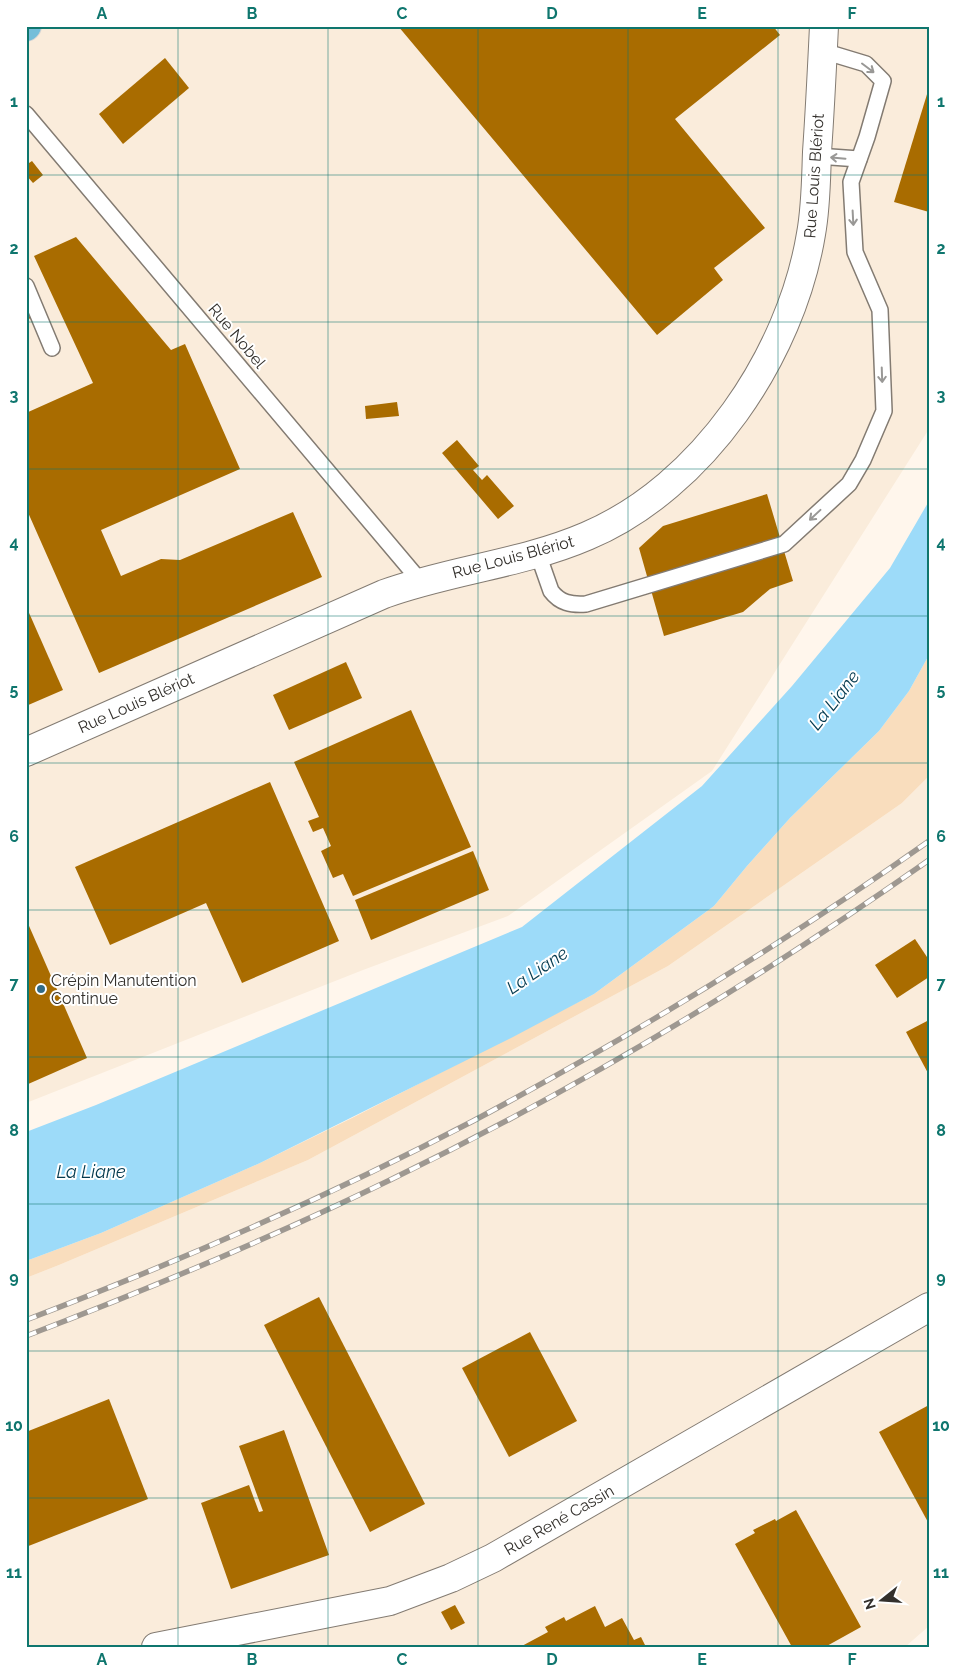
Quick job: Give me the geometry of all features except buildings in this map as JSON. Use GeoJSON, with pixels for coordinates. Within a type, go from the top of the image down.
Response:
{"type":"FeatureCollection","features":[{"type":"Feature","properties":{"kind":"street","name":"Rue Louis Blériot"},"geometry":{"type":"LineString","coordinates":[[26,752],[364,602],[422,582],[538,554],[588,536],[654,496],[700,455],[736,411],[771,354],[797,290],[808,252],[814,216],[824,39]]}},
{"type":"Feature","properties":{"kind":"street","name":"Rue René Cassin"},"geometry":{"type":"LineString","coordinates":[[156,1647],[390,1601],[470,1570],[929,1307]]}},
{"type":"Feature","properties":{"kind":"lane"},"geometry":{"type":"LineString","coordinates":[[538,554],[550,591],[554,596],[565,603],[586,604],[784,544],[849,484],[863,460],[884,411],[880,310],[855,252],[852,182],[884,81],[866,64],[824,39]]}},
{"type":"Feature","properties":{"kind":"lane","name":"Rue Nobel"},"geometry":{"type":"LineString","coordinates":[[26,114],[422,582]]}},
{"type":"Feature","properties":{"kind":"lane"},"geometry":{"type":"LineString","coordinates":[[817,156],[859,159]]}},
{"type":"Feature","properties":{"kind":"lane"},"geometry":{"type":"LineString","coordinates":[[26,286],[52,348]]}},
{"type":"Feature","properties":{"kind":"shaded area"},"geometry":{"type":"Polygon","coordinates":[[[26,26],[929,26],[929,429],[712,771],[508,916],[363,970],[26,1103],[26,26]]]}},
{"type":"Feature","properties":{"kind":"shaded area"},"geometry":{"type":"Polygon","coordinates":[[[929,655],[929,776],[902,803],[668,966],[308,1160],[26,1278],[26,1261],[101,1233],[260,1163],[594,994],[714,906],[790,818],[879,731],[909,691],[929,655]]]}},
{"type":"Feature","properties":{"kind":"shaded area"},"geometry":{"type":"Polygon","coordinates":[[[929,776],[929,1626],[905,1647],[26,1647],[26,1278],[308,1160],[668,966],[902,803],[929,776]]]}},
{"type":"Feature","properties":{"kind":"water","name":"La Liane"},"geometry":{"type":"Polygon","coordinates":[[[929,501],[929,655],[909,691],[879,731],[790,818],[714,906],[594,994],[513,1037],[260,1163],[101,1233],[26,1261],[26,1132],[96,1105],[522,927],[702,786],[792,686],[890,568],[929,501]]]}},
{"type":"Feature","properties":{"kind":"railway"},"geometry":{"type":"LineString","coordinates":[[26,1320],[196,1252],[363,1176],[473,1121],[648,1023],[762,953],[929,841]]}},
{"type":"Feature","properties":{"kind":"railway"},"geometry":{"type":"LineString","coordinates":[[26,1336],[118,1300],[255,1242],[390,1180],[460,1145],[666,1031],[799,948],[929,860]]}},
{"type":"Feature","properties":{"kind":"place","name":"Crépin Manutention Continue"},"geometry":{"type":"Point","coordinates":[41,989]}}]}
